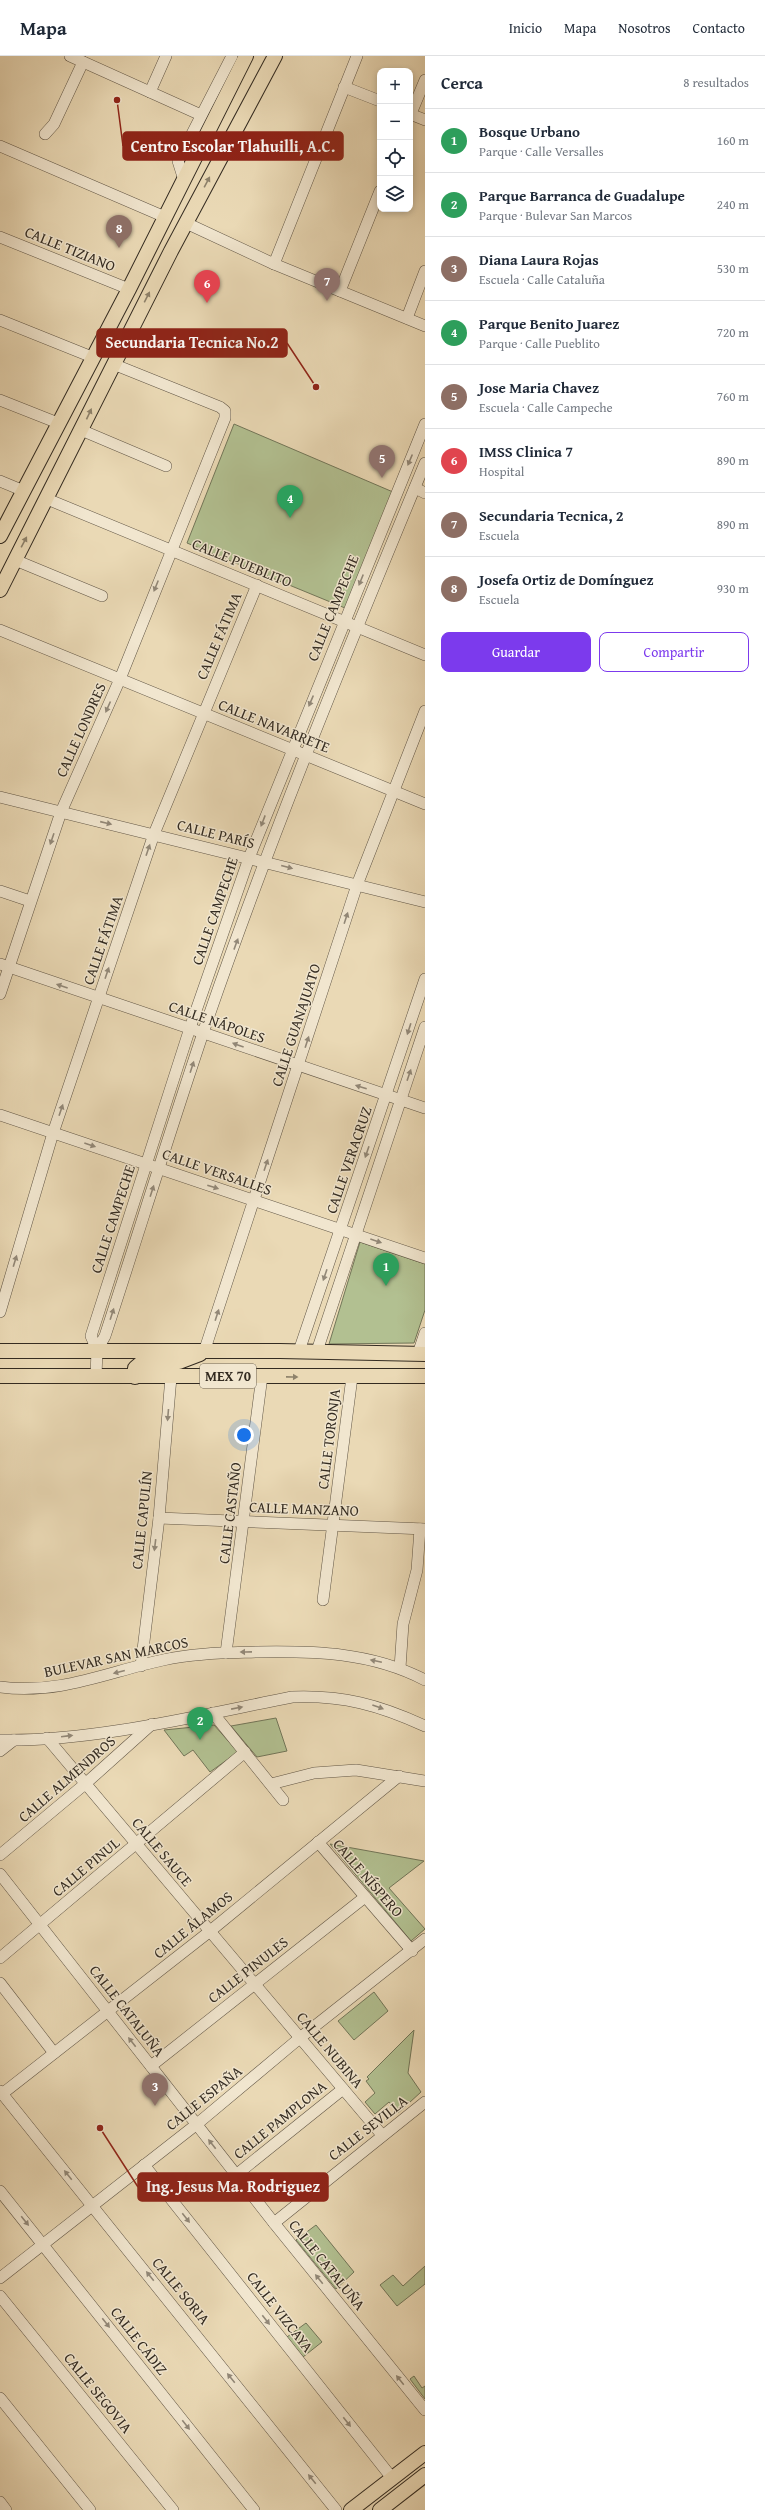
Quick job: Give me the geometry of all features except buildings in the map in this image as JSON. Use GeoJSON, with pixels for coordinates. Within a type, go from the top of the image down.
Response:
{"type":"FeatureCollection","features":[{"type":"Feature","properties":{"kind":"main road"},"geometry":{"type":"LineString","coordinates":[[0,590],[48,499],[113,364],[275,56]]}},
{"type":"Feature","properties":{"kind":"main road"},"geometry":{"type":"LineString","coordinates":[[0,536],[184,180],[239,57]]}},
{"type":"Feature","properties":{"kind":"main road","name":"MEX 70"},"geometry":{"type":"LineString","coordinates":[[0,1351],[299,1351],[422,1354]]}},
{"type":"Feature","properties":{"kind":"main road"},"geometry":{"type":"LineString","coordinates":[[135,1377],[135,1368],[142,1362],[179,1362],[190,1359],[204,1352]]}},
{"type":"Feature","properties":{"kind":"main road","name":"MEX 70"},"geometry":{"type":"LineString","coordinates":[[0,1376],[425,1376]]}},
{"type":"Feature","properties":{"kind":"main road"},"geometry":{"type":"LineString","coordinates":[[351,2510],[425,2453]]}},
{"type":"Feature","properties":{"kind":"main road"},"geometry":{"type":"LineString","coordinates":[[386,2508],[425,2476]]}},
{"type":"Feature","properties":{"kind":"street"},"geometry":{"type":"LineString","coordinates":[[70,56],[201,115]]}},
{"type":"Feature","properties":{"kind":"street"},"geometry":{"type":"LineString","coordinates":[[150,92],[166,56]]}},
{"type":"Feature","properties":{"kind":"street"},"geometry":{"type":"LineString","coordinates":[[274,264],[356,56]]}},
{"type":"Feature","properties":{"kind":"street"},"geometry":{"type":"LineString","coordinates":[[184,180],[178,161],[201,115],[239,57]]}},
{"type":"Feature","properties":{"kind":"street"},"geometry":{"type":"LineString","coordinates":[[45,134],[54,124],[83,62]]}},
{"type":"Feature","properties":{"kind":"street"},"geometry":{"type":"LineString","coordinates":[[413,108],[425,80]]}},
{"type":"Feature","properties":{"kind":"street"},"geometry":{"type":"LineString","coordinates":[[344,87],[377,101]]}},
{"type":"Feature","properties":{"kind":"street"},"geometry":{"type":"LineString","coordinates":[[413,116],[425,120]]}},
{"type":"Feature","properties":{"kind":"street"},"geometry":{"type":"LineString","coordinates":[[0,146],[165,217]]}},
{"type":"Feature","properties":{"kind":"street"},"geometry":{"type":"LineString","coordinates":[[340,291],[377,198]]}},
{"type":"Feature","properties":{"kind":"street"},"geometry":{"type":"LineString","coordinates":[[186,223],[274,264],[425,326]]}},
{"type":"Feature","properties":{"kind":"street","name":"CALLE TIZIANO"},"geometry":{"type":"LineString","coordinates":[[0,237],[129,289]]}},
{"type":"Feature","properties":{"kind":"street"},"geometry":{"type":"LineString","coordinates":[[406,318],[425,271]]}},
{"type":"Feature","properties":{"kind":"street"},"geometry":{"type":"LineString","coordinates":[[0,320],[92,357]]}},
{"type":"Feature","properties":{"kind":"street","name":"CALLE LONDRES"},"geometry":{"type":"LineString","coordinates":[[0,994],[4,966],[30,901],[62,812],[120,679],[225,418],[225,411],[220,406],[113,364]]}},
{"type":"Feature","properties":{"kind":"street"},"geometry":{"type":"LineString","coordinates":[[0,400],[58,423]]}},
{"type":"Feature","properties":{"kind":"street","name":"CALLE CAMPECHE"},"geometry":{"type":"LineString","coordinates":[[96,1376],[97,1350],[92,1336],[190,1028],[249,858],[291,749],[425,424]]}},
{"type":"Feature","properties":{"kind":"street"},"geometry":{"type":"LineString","coordinates":[[81,430],[166,466]]}},
{"type":"Feature","properties":{"kind":"street","name":"CALLE CAMPECHE"},"geometry":{"type":"LineString","coordinates":[[97,1350],[105,1336],[204,1033],[305,755],[425,463]]}},
{"type":"Feature","properties":{"kind":"street"},"geometry":{"type":"LineString","coordinates":[[0,481],[24,491]]}},
{"type":"Feature","properties":{"kind":"street"},"geometry":{"type":"LineString","coordinates":[[415,488],[425,493]]}},
{"type":"Feature","properties":{"kind":"street","name":"CALLE PUEBLITO"},"geometry":{"type":"LineString","coordinates":[[48,499],[425,655]]}},
{"type":"Feature","properties":{"kind":"street"},"geometry":{"type":"LineString","coordinates":[[15,560],[102,596]]}},
{"type":"Feature","properties":{"kind":"street","name":"CALLE FÁTIMA"},"geometry":{"type":"LineString","coordinates":[[0,1312],[54,1133],[154,834],[257,585]]}},
{"type":"Feature","properties":{"kind":"street","name":"CALLE NAVARRETE"},"geometry":{"type":"LineString","coordinates":[[0,630],[425,804]]}},
{"type":"Feature","properties":{"kind":"street","name":"CALLE GUANAJUATO"},"geometry":{"type":"LineString","coordinates":[[204,1352],[299,1067],[357,885],[425,711]]}},
{"type":"Feature","properties":{"kind":"street","name":"CALLE PARÍS"},"geometry":{"type":"LineString","coordinates":[[0,797],[425,902]]}},
{"type":"Feature","properties":{"kind":"street"},"geometry":{"type":"LineString","coordinates":[[0,891],[30,901]]}},
{"type":"Feature","properties":{"kind":"street","name":"CALLE NÁPOLES"},"geometry":{"type":"LineString","coordinates":[[4,966],[190,1028],[299,1067],[425,1108]]}},
{"type":"Feature","properties":{"kind":"street","name":"CALLE VERACRUZ"},"geometry":{"type":"LineString","coordinates":[[299,1351],[387,1096],[425,979]]}},
{"type":"Feature","properties":{"kind":"street","name":"CALLE VERACRUZ"},"geometry":{"type":"LineString","coordinates":[[317,1352],[425,1027]]}},
{"type":"Feature","properties":{"kind":"street","name":"CALLE VERSALLES"},"geometry":{"type":"LineString","coordinates":[[0,1116],[425,1258]]}},
{"type":"Feature","properties":{"kind":"street"},"geometry":{"type":"LineString","coordinates":[[422,1354],[425,1333]]}},
{"type":"Feature","properties":{"kind":"street","name":"CALLE CAPULÍN"},"geometry":{"type":"LineString","coordinates":[[141,1666],[158,1518],[171,1376]]}},
{"type":"Feature","properties":{"kind":"street","name":"CALLE CASTAÑO"},"geometry":{"type":"LineString","coordinates":[[226,1652],[262,1376]]}},
{"type":"Feature","properties":{"kind":"street","name":"CALLE TORONJA"},"geometry":{"type":"LineString","coordinates":[[323,1600],[334,1525],[352,1377]]}},
{"type":"Feature","properties":{"kind":"street","name":"CALLE MANZANO"},"geometry":{"type":"LineString","coordinates":[[158,1518],[422,1529]]}},
{"type":"Feature","properties":{"kind":"street"},"geometry":{"type":"LineString","coordinates":[[400,1668],[403,1624],[417,1570],[422,1529]]}},
{"type":"Feature","properties":{"kind":"street","name":"BULEVAR SAN MARCOS"},"geometry":{"type":"LineString","coordinates":[[0,1687],[21,1690],[56,1688],[163,1660],[226,1652],[340,1653],[400,1668],[425,1680]]}},
{"type":"Feature","properties":{"kind":"street"},"geometry":{"type":"LineString","coordinates":[[0,1740],[47,1738],[152,1724],[292,1697],[321,1696],[368,1703],[425,1726]]}},
{"type":"Feature","properties":{"kind":"street"},"geometry":{"type":"LineString","coordinates":[[213,1713],[246,1752],[283,1800]]}},
{"type":"Feature","properties":{"kind":"street","name":"CALLE ALMENDROS"},"geometry":{"type":"LineString","coordinates":[[0,1855],[85,1784],[152,1724]]}},
{"type":"Feature","properties":{"kind":"street","name":"CALLE SAUCE"},"geometry":{"type":"LineString","coordinates":[[47,1738],[209,1932],[255,1984]]}},
{"type":"Feature","properties":{"kind":"street"},"geometry":{"type":"LineString","coordinates":[[0,1751],[14,1740]]}},
{"type":"Feature","properties":{"kind":"street","name":"CALLE PINUL"},"geometry":{"type":"LineString","coordinates":[[0,1958],[246,1752]]}},
{"type":"Feature","properties":{"kind":"street"},"geometry":{"type":"LineString","coordinates":[[271,1784],[314,1773],[356,1770],[425,1781]]}},
{"type":"Feature","properties":{"kind":"street","name":"CALLE ÁLAMOS"},"geometry":{"type":"LineString","coordinates":[[1,2092],[209,1932],[399,1776]]}},
{"type":"Feature","properties":{"kind":"street","name":"CALLE NÍSPERO"},"geometry":{"type":"LineString","coordinates":[[318,1842],[365,1897],[420,1946]]}},
{"type":"Feature","properties":{"kind":"street","name":"CALLE CATALUÑA"},"geometry":{"type":"LineString","coordinates":[[0,1874],[274,2223],[425,2410]]}},
{"type":"Feature","properties":{"kind":"street","name":"CALLE PINULES"},"geometry":{"type":"LineString","coordinates":[[151,2066],[365,1897]]}},
{"type":"Feature","properties":{"kind":"street","name":"CALLE ESPAÑA"},"geometry":{"type":"LineString","coordinates":[[0,2278],[144,2166],[301,2037],[420,1946]]}},
{"type":"Feature","properties":{"kind":"street"},"geometry":{"type":"LineString","coordinates":[[0,1983],[54,2052]]}},
{"type":"Feature","properties":{"kind":"street","name":"CALLE NUBINA"},"geometry":{"type":"LineString","coordinates":[[255,1984],[382,2135]]}},
{"type":"Feature","properties":{"kind":"street","name":"CALLE PAMPLONA"},"geometry":{"type":"LineString","coordinates":[[236,2175],[343,2088]]}},
{"type":"Feature","properties":{"kind":"street","name":"CALLE SORIA"},"geometry":{"type":"LineString","coordinates":[[1,2092],[336,2510]]}},
{"type":"Feature","properties":{"kind":"street","name":"CALLE SEVILLA"},"geometry":{"type":"LineString","coordinates":[[274,2223],[425,2102]]}},
{"type":"Feature","properties":{"kind":"street","name":"CALLE VIZCAYA"},"geometry":{"type":"LineString","coordinates":[[144,2166],[392,2478]]}},
{"type":"Feature","properties":{"kind":"street","name":"CALLE CÁDIZ"},"geometry":{"type":"LineString","coordinates":[[0,2191],[44,2244],[254,2510]]}},
{"type":"Feature","properties":{"kind":"street","name":"CALLE SEGOVIA"},"geometry":{"type":"LineString","coordinates":[[0,2296],[173,2510]]}},
{"type":"Feature","properties":{"kind":"street"},"geometry":{"type":"LineString","coordinates":[[0,2398],[90,2510]]}},
{"type":"Feature","properties":{"kind":"street"},"geometry":{"type":"LineString","coordinates":[[0,2502],[6,2510]]}},
{"type":"Feature","properties":{"kind":"green space"},"geometry":{"type":"Polygon","coordinates":[[[234,424],[393,492],[345,608],[187,543],[234,424]]]}},
{"type":"Feature","properties":{"kind":"green space"},"geometry":{"type":"Polygon","coordinates":[[[360,1242],[425,1264],[425,1310],[414,1343],[329,1344],[360,1242]]]}},
{"type":"Feature","properties":{"kind":"green space"},"geometry":{"type":"Polygon","coordinates":[[[276,1718],[287,1751],[257,1757],[231,1726],[276,1718]]]}},
{"type":"Feature","properties":{"kind":"green space"},"geometry":{"type":"Polygon","coordinates":[[[214,1725],[238,1752],[210,1772],[193,1750],[184,1756],[164,1730],[214,1725]]]}},
{"type":"Feature","properties":{"kind":"green space"},"geometry":{"type":"Polygon","coordinates":[[[330,1844],[424,1861],[389,1888],[425,1929],[411,1941],[330,1844]]]}},
{"type":"Feature","properties":{"kind":"green space"},"geometry":{"type":"Polygon","coordinates":[[[374,1992],[388,2011],[354,2040],[338,2021],[374,1992]]]}},
{"type":"Feature","properties":{"kind":"green space"},"geometry":{"type":"Polygon","coordinates":[[[414,2030],[408,2073],[421,2092],[398,2113],[389,2102],[375,2114],[365,2102],[375,2093],[366,2081],[369,2079],[367,2077],[414,2030]]]}},
{"type":"Feature","properties":{"kind":"green space"},"geometry":{"type":"Polygon","coordinates":[[[316,2225],[354,2272],[336,2289],[296,2240],[316,2225]]]}},
{"type":"Feature","properties":{"kind":"green space"},"geometry":{"type":"Polygon","coordinates":[[[425,2266],[425,2284],[397,2306],[380,2285],[393,2275],[403,2286],[425,2266]]]}},
{"type":"Feature","properties":{"kind":"green space"},"geometry":{"type":"Polygon","coordinates":[[[306,2323],[322,2342],[303,2357],[287,2337],[306,2323]]]}},
{"type":"Feature","properties":{"kind":"green space"},"geometry":{"type":"Polygon","coordinates":[[[414,2376],[422,2388],[425,2386],[425,2399],[410,2379],[414,2376]]]}},
{"type":"Feature","properties":{"kind":"place","name":"Centro Escolar Tlahuilli, A.C."},"geometry":{"type":"Point","coordinates":[117,100]}},
{"type":"Feature","properties":{"kind":"place","name":"Josefa Ortiz de Domínguez"},"geometry":{"type":"Point","coordinates":[119,248]}},
{"type":"Feature","properties":{"kind":"place","name":"Secundaria Tecnica, 2"},"geometry":{"type":"Point","coordinates":[327,301]}},
{"type":"Feature","properties":{"kind":"place","name":"IMSS Clinica 7"},"geometry":{"type":"Point","coordinates":[207,303]}},
{"type":"Feature","properties":{"kind":"place","name":"Secundaria Tecnica No.2"},"geometry":{"type":"Point","coordinates":[316,387]}},
{"type":"Feature","properties":{"kind":"place","name":"Jose Maria Chavez"},"geometry":{"type":"Point","coordinates":[382,478]}},
{"type":"Feature","properties":{"kind":"place","name":"Parque Benito Juarez"},"geometry":{"type":"Point","coordinates":[290,518]}},
{"type":"Feature","properties":{"kind":"place","name":"Bosque Urbano"},"geometry":{"type":"Point","coordinates":[386,1286]}},
{"type":"Feature","properties":{"kind":"place","name":"Parque Barranca de Guadalupe"},"geometry":{"type":"Point","coordinates":[200,1740]}},
{"type":"Feature","properties":{"kind":"place","name":"Diana Laura Rojas"},"geometry":{"type":"Point","coordinates":[155,2106]}},
{"type":"Feature","properties":{"kind":"place","name":"Ing. Jesus Ma. Rodriguez"},"geometry":{"type":"Point","coordinates":[100,2128]}}]}
